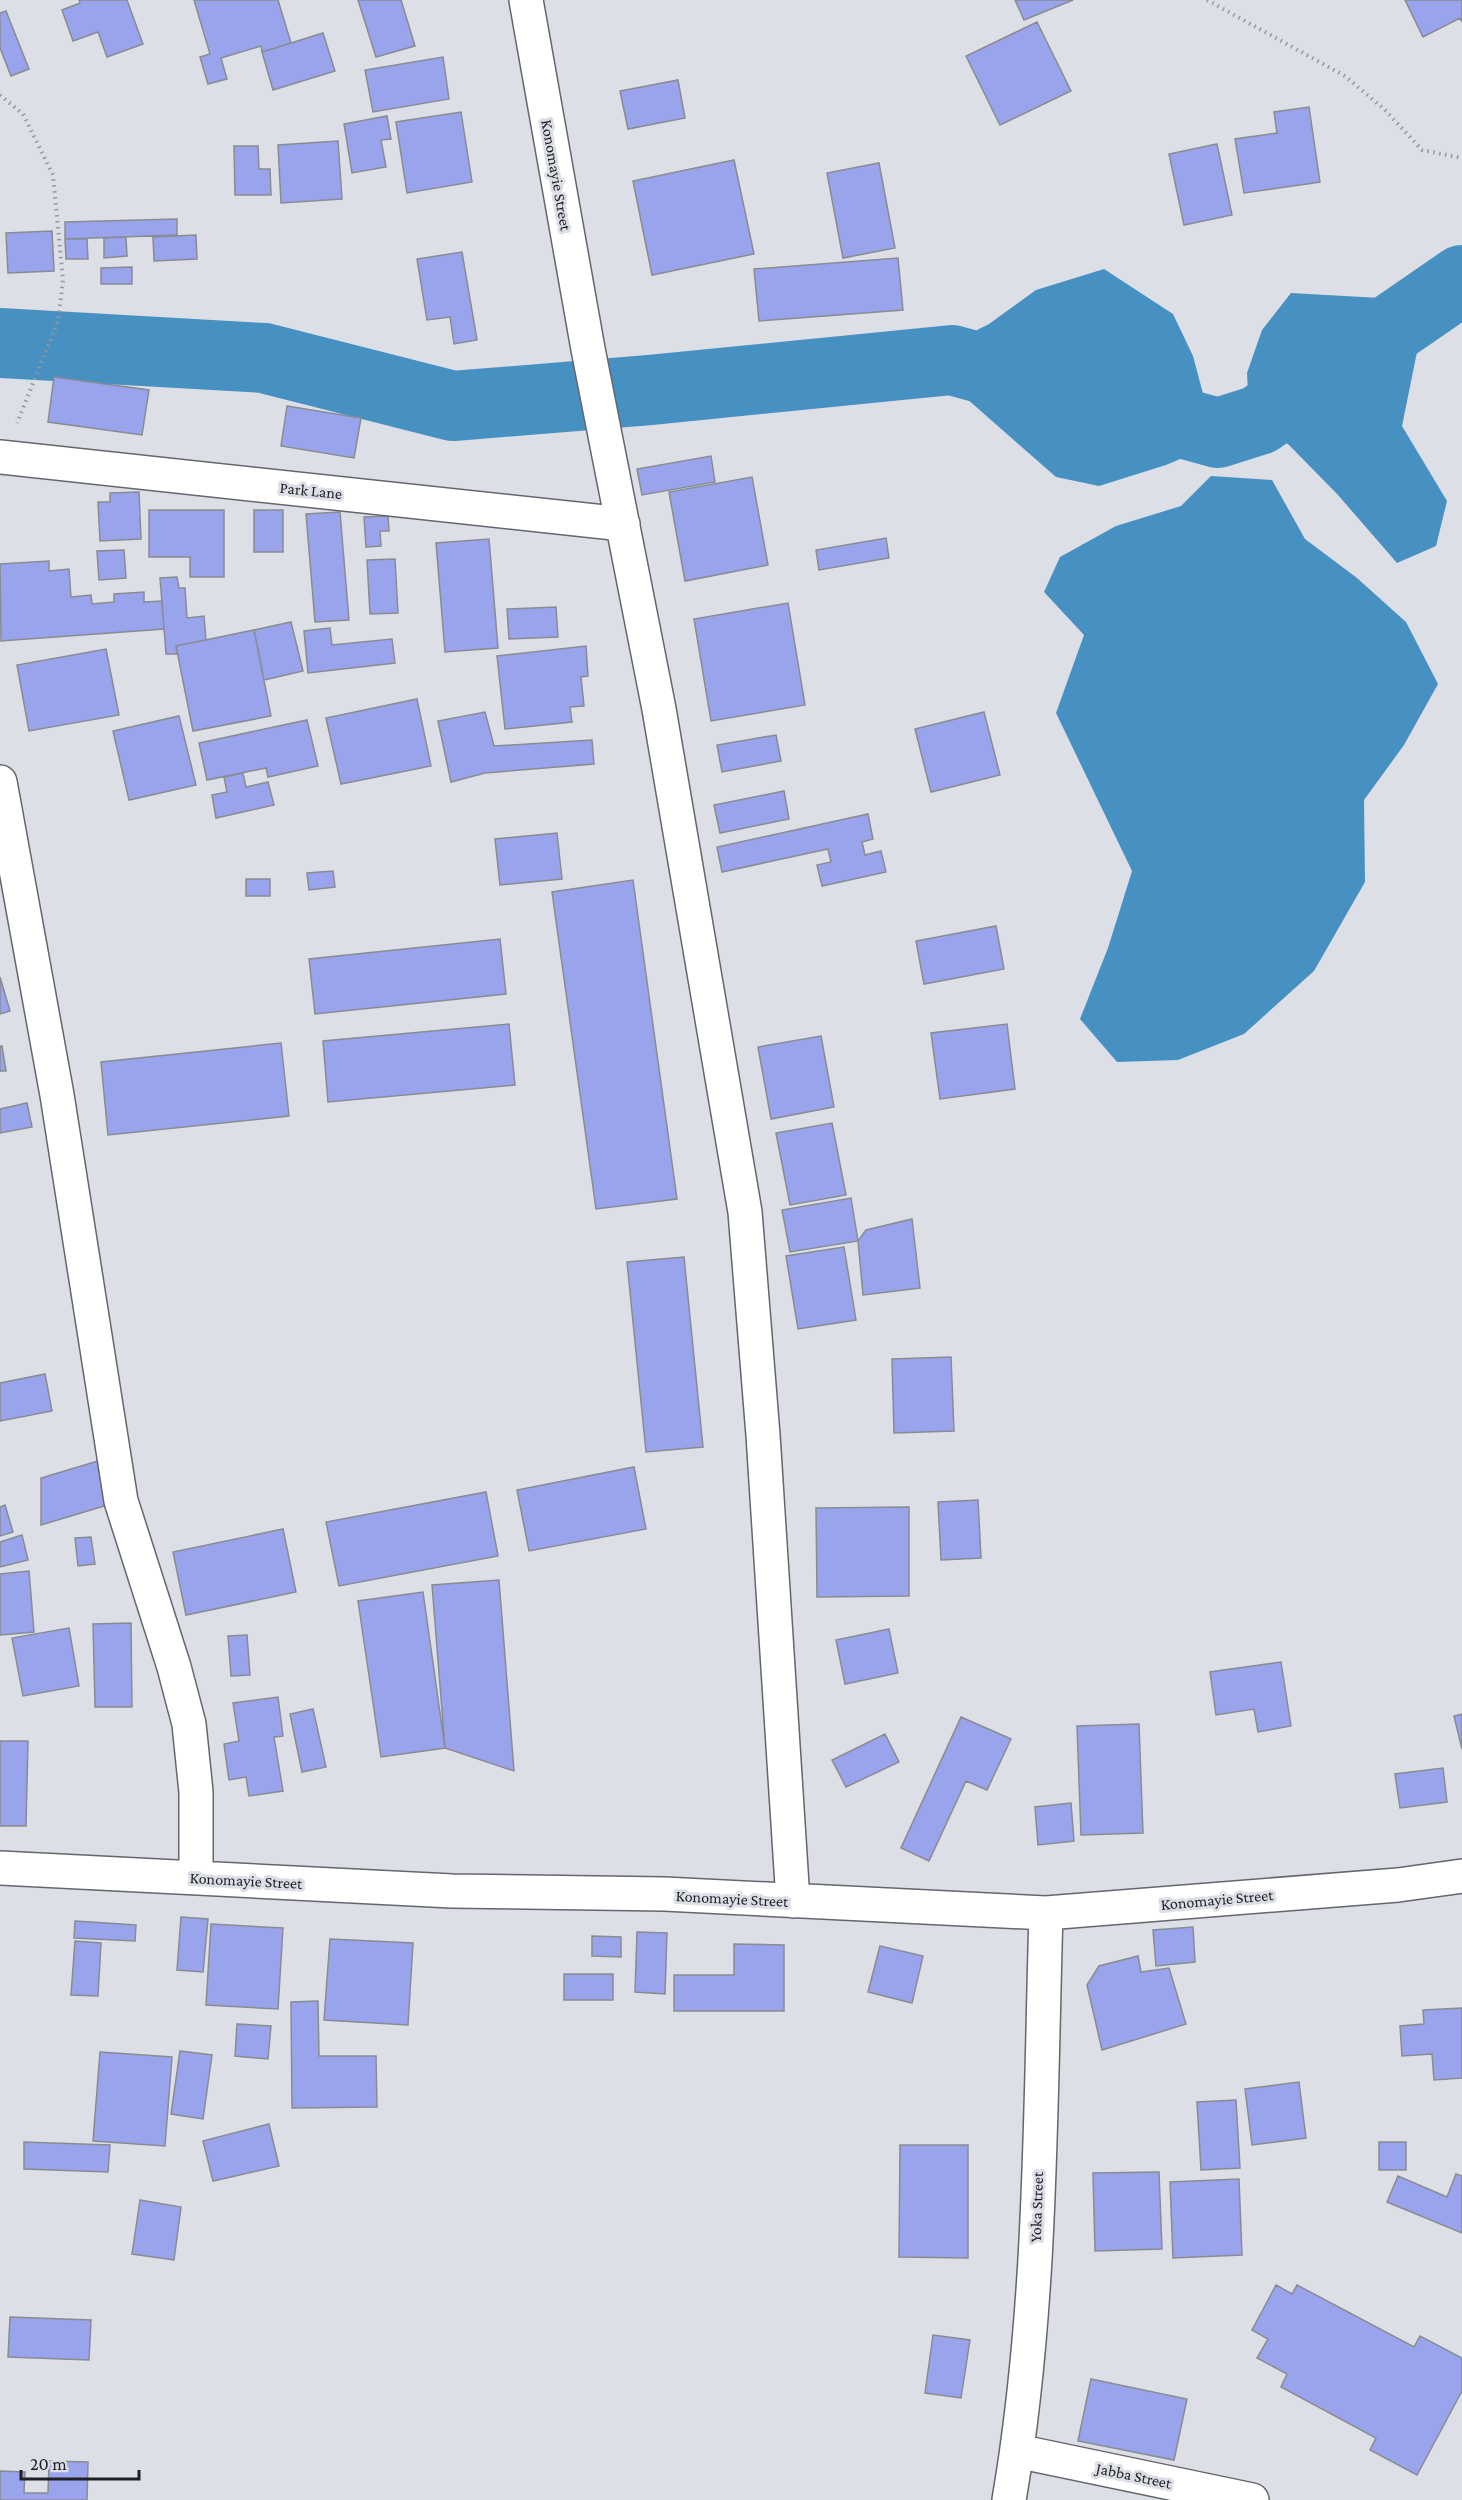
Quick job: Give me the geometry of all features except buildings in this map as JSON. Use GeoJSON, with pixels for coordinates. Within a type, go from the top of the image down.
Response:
{"type":"FeatureCollection","features":[{"type":"Feature","properties":{"kind":"street","name":"Konomayie Street"},"geometry":{"type":"LineString","coordinates":[[526,0],[588,349],[659,709],[745,1212],[764,1435],[793,1901]]}},
{"type":"Feature","properties":{"kind":"street","name":"Park Lane"},"geometry":{"type":"LineString","coordinates":[[2,457],[623,524]]}},
{"type":"Feature","properties":{"kind":"street"},"geometry":{"type":"LineString","coordinates":[[0,782],[57,1095],[121,1501],[174,1667],[189,1724],[196,1792],[196,1877]]}},
{"type":"Feature","properties":{"kind":"street","name":"Konomayie Street"},"geometry":{"type":"LineString","coordinates":[[0,1868],[452,1891],[664,1894],[1046,1913],[1398,1885],[1462,1876]]}},
{"type":"Feature","properties":{"kind":"street","name":"Yoka Street"},"geometry":{"type":"LineString","coordinates":[[1009,2500],[1032,2321],[1046,1913]]}},
{"type":"Feature","properties":{"kind":"street","name":"Jabba Street"},"geometry":{"type":"LineString","coordinates":[[1017,2451],[1251,2500]]}},
{"type":"Feature","properties":{"kind":"path"},"geometry":{"type":"LineString","coordinates":[[1207,0],[1345,76],[1385,110],[1422,150],[1446,157],[1462,158]]}},
{"type":"Feature","properties":{"kind":"path"},"geometry":{"type":"LineString","coordinates":[[0,95],[22,114],[53,174],[63,280],[58,321],[2,457]]}},
{"type":"Feature","properties":{"kind":"water"},"geometry":{"type":"Polygon","coordinates":[[[1104,269],[1173,314],[1193,356],[1210,420],[1223,441],[1166,465],[1099,486],[1056,477],[966,398],[947,345],[989,324],[1036,290],[1104,269]]]}},
{"type":"Feature","properties":{"kind":"water"},"geometry":{"type":"Polygon","coordinates":[[[1291,293],[1434,301],[1418,347],[1402,426],[1447,501],[1436,546],[1397,563],[1338,495],[1290,446],[1249,411],[1247,373],[1262,330],[1291,293]]]}},
{"type":"Feature","properties":{"kind":"water"},"geometry":{"type":"Polygon","coordinates":[[[1211,476],[1272,480],[1305,539],[1357,578],[1406,622],[1438,684],[1404,745],[1364,800],[1365,882],[1314,971],[1244,1034],[1178,1060],[1117,1062],[1080,1019],[1108,948],[1132,871],[1056,713],[1084,635],[1044,592],[1060,557],[1116,526],[1181,506],[1211,476]]]}},
{"type":"Feature","properties":{"kind":"waterway"},"geometry":{"type":"LineString","coordinates":[[0,343],[264,358],[453,406],[650,390],[952,360],[1218,433],[1259,420],[1462,280]]}}]}
